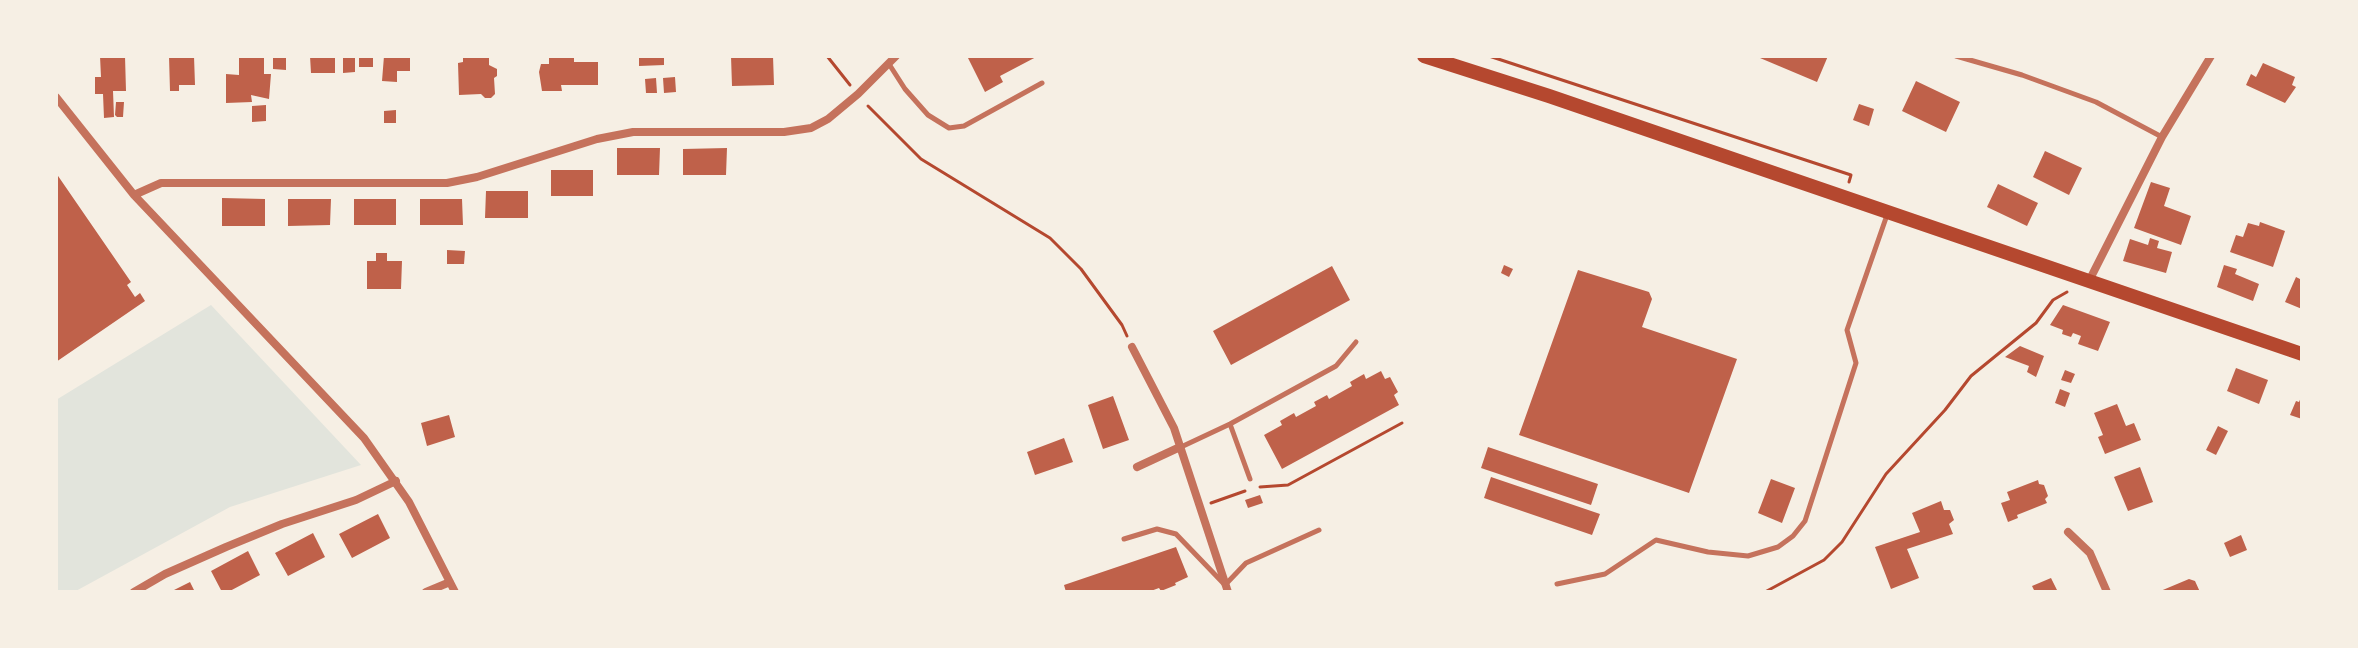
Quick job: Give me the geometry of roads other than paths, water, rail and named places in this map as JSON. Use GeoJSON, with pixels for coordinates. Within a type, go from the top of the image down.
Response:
{"type":"FeatureCollection","features":[{"type":"Feature","properties":{"kind":"main road"},"geometry":{"type":"LineString","coordinates":[[1424,56],[2302,354]]}},
{"type":"Feature","properties":{"kind":"street"},"geometry":{"type":"LineString","coordinates":[[2089,281],[2162,137],[2211,56]]}},
{"type":"Feature","properties":{"kind":"street"},"geometry":{"type":"LineString","coordinates":[[134,195],[161,183],[447,183],[477,177],[597,139],[633,132],[784,132],[811,128],[828,119],[858,94],[892,60]]}},
{"type":"Feature","properties":{"kind":"street"},"geometry":{"type":"LineString","coordinates":[[56,97],[134,195],[364,438],[396,481],[455,592]]}},
{"type":"Feature","properties":{"kind":"street"},"geometry":{"type":"LineString","coordinates":[[1132,347],[1174,428],[1226,588]]}},
{"type":"Feature","properties":{"kind":"street"},"geometry":{"type":"LineString","coordinates":[[1137,467],[1180,447]]}},
{"type":"Feature","properties":{"kind":"street"},"geometry":{"type":"LineString","coordinates":[[134,592],[165,574],[226,547],[282,524],[356,500],[396,481]]}},
{"type":"Feature","properties":{"kind":"street"},"geometry":{"type":"LineString","coordinates":[[2068,532],[2090,553],[2107,592]]}},
{"type":"Feature","properties":{"kind":"street"},"geometry":{"type":"LineString","coordinates":[[426,592],[450,582]]}},
{"type":"Feature","properties":{"kind":"lane"},"geometry":{"type":"LineString","coordinates":[[1956,56],[2022,75],[2096,102],[2162,137]]}},
{"type":"Feature","properties":{"kind":"lane"},"geometry":{"type":"LineString","coordinates":[[892,60],[905,89],[928,115],[949,128],[964,126],[1042,83]]}},
{"type":"Feature","properties":{"kind":"lane"},"geometry":{"type":"LineString","coordinates":[[1557,584],[1605,574],[1656,540],[1708,552],[1748,556],[1778,547],[1793,536],[1805,521],[1856,363],[1847,330],[1888,212]]}},
{"type":"Feature","properties":{"kind":"lane"},"geometry":{"type":"LineString","coordinates":[[1180,447],[1230,424],[1336,366],[1356,342]]}},
{"type":"Feature","properties":{"kind":"lane"},"geometry":{"type":"LineString","coordinates":[[1230,424],[1250,479]]}},
{"type":"Feature","properties":{"kind":"lane"},"geometry":{"type":"LineString","coordinates":[[1124,539],[1157,529],[1176,534],[1226,588],[1246,563],[1319,530]]}}]}
